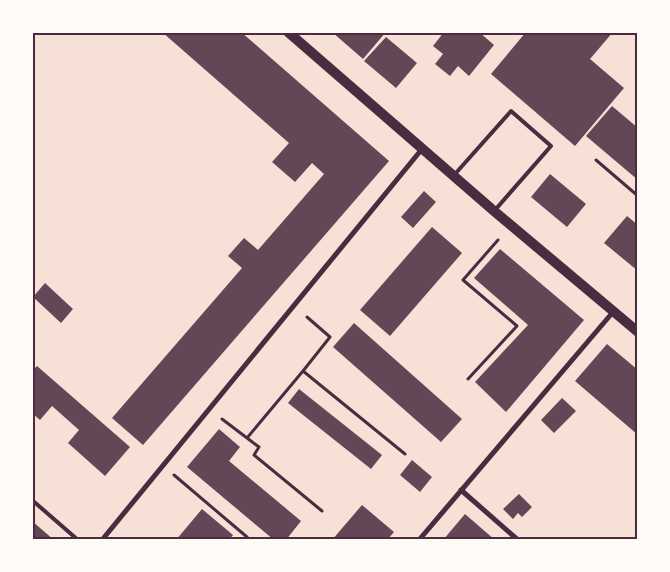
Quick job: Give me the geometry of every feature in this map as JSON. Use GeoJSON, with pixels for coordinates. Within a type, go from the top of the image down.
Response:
{"type":"FeatureCollection","features":[{"type":"Feature","properties":{"kind":"main road"},"geometry":{"type":"LineString","coordinates":[[288,32],[453,176],[638,332]]}},
{"type":"Feature","properties":{"kind":"street"},"geometry":{"type":"LineString","coordinates":[[102,540],[422,148]]}},
{"type":"Feature","properties":{"kind":"street"},"geometry":{"type":"LineString","coordinates":[[419,540],[613,311]]}},
{"type":"Feature","properties":{"kind":"street"},"geometry":{"type":"LineString","coordinates":[[461,490],[518,540]]}},
{"type":"Feature","properties":{"kind":"lane"},"geometry":{"type":"LineString","coordinates":[[453,176],[512,111],[551,146],[494,211]]}},
{"type":"Feature","properties":{"kind":"lane"},"geometry":{"type":"LineString","coordinates":[[32,500],[78,540]]}},
{"type":"Feature","properties":{"kind":"path"},"geometry":{"type":"LineString","coordinates":[[596,160],[638,196]]}},
{"type":"Feature","properties":{"kind":"path"},"geometry":{"type":"LineString","coordinates":[[468,379],[517,326],[463,280],[498,240]]}},
{"type":"Feature","properties":{"kind":"path"},"geometry":{"type":"LineString","coordinates":[[248,438],[330,337],[306,317]]}},
{"type":"Feature","properties":{"kind":"path"},"geometry":{"type":"LineString","coordinates":[[303,371],[405,454]]}},
{"type":"Feature","properties":{"kind":"path"},"geometry":{"type":"LineString","coordinates":[[222,418],[259,447],[254,454],[322,511]]}},
{"type":"Feature","properties":{"kind":"path"},"geometry":{"type":"LineString","coordinates":[[174,475],[247,537],[245,540]]}},
{"type":"Feature","properties":{"kind":"building"},"geometry":{"type":"Polygon","coordinates":[[[162,32],[241,32],[389,161],[143,445],[112,418],[242,268],[228,256],[244,238],[258,250],[324,174],[312,163],[295,182],[272,162],[289,143],[162,32]]]}},
{"type":"Feature","properties":{"kind":"building"},"geometry":{"type":"Polygon","coordinates":[[[332,32],[386,32],[363,59],[332,32]]]}},
{"type":"Feature","properties":{"kind":"building"},"geometry":{"type":"Polygon","coordinates":[[[444,32],[479,32],[494,45],[469,76],[458,66],[450,76],[435,64],[443,54],[433,46],[444,32]]]}},
{"type":"Feature","properties":{"kind":"building"},"geometry":{"type":"Polygon","coordinates":[[[526,32],[613,32],[590,59],[624,88],[575,146],[491,74],[526,32]]]}},
{"type":"Feature","properties":{"kind":"building"},"geometry":{"type":"Polygon","coordinates":[[[386,37],[417,63],[396,88],[364,61],[386,37]]]}},
{"type":"Feature","properties":{"kind":"building"},"geometry":{"type":"Polygon","coordinates":[[[612,106],[638,128],[638,180],[586,136],[612,106]]]}},
{"type":"Feature","properties":{"kind":"building"},"geometry":{"type":"Polygon","coordinates":[[[550,174],[586,204],[567,227],[531,197],[550,174]]]}},
{"type":"Feature","properties":{"kind":"building"},"geometry":{"type":"Polygon","coordinates":[[[424,191],[436,202],[413,228],[401,217],[424,191]]]}},
{"type":"Feature","properties":{"kind":"building"},"geometry":{"type":"Polygon","coordinates":[[[627,216],[638,225],[638,271],[604,243],[627,216]]]}},
{"type":"Feature","properties":{"kind":"building"},"geometry":{"type":"Polygon","coordinates":[[[432,227],[462,253],[390,336],[360,310],[432,227]]]}},
{"type":"Feature","properties":{"kind":"building"},"geometry":{"type":"Polygon","coordinates":[[[500,249],[584,320],[506,412],[475,382],[528,325],[474,278],[500,249]]]}},
{"type":"Feature","properties":{"kind":"building"},"geometry":{"type":"Polygon","coordinates":[[[45,283],[73,309],[61,323],[33,297],[45,283]]]}},
{"type":"Feature","properties":{"kind":"building"},"geometry":{"type":"Polygon","coordinates":[[[354,323],[462,419],[441,442],[333,347],[354,323]]]}},
{"type":"Feature","properties":{"kind":"building"},"geometry":{"type":"Polygon","coordinates":[[[607,344],[638,370],[638,435],[575,381],[607,344]]]}},
{"type":"Feature","properties":{"kind":"building"},"geometry":{"type":"Polygon","coordinates":[[[37,366],[130,447],[105,476],[68,443],[79,430],[52,406],[40,420],[32,413],[32,371],[37,366]]]}},
{"type":"Feature","properties":{"kind":"building"},"geometry":{"type":"Polygon","coordinates":[[[299,389],[382,455],[371,469],[288,403],[299,389]]]}},
{"type":"Feature","properties":{"kind":"building"},"geometry":{"type":"Polygon","coordinates":[[[562,398],[576,411],[554,433],[541,420],[562,398]]]}},
{"type":"Feature","properties":{"kind":"building"},"geometry":{"type":"Polygon","coordinates":[[[219,429],[240,447],[229,461],[301,521],[286,540],[274,540],[187,467],[219,429]]]}},
{"type":"Feature","properties":{"kind":"building"},"geometry":{"type":"Polygon","coordinates":[[[412,460],[432,477],[420,492],[400,475],[412,460]]]}},
{"type":"Feature","properties":{"kind":"building"},"geometry":{"type":"Polygon","coordinates":[[[519,494],[532,507],[522,517],[518,513],[513,519],[503,509],[519,494]]]}},
{"type":"Feature","properties":{"kind":"building"},"geometry":{"type":"Polygon","coordinates":[[[362,505],[394,532],[387,540],[332,540],[362,505]]]}},
{"type":"Feature","properties":{"kind":"building"},"geometry":{"type":"Polygon","coordinates":[[[202,509],[233,535],[229,540],[176,540],[202,509]]]}},
{"type":"Feature","properties":{"kind":"building"},"geometry":{"type":"Polygon","coordinates":[[[465,514],[495,540],[443,540],[465,514]]]}},
{"type":"Feature","properties":{"kind":"building"},"geometry":{"type":"Polygon","coordinates":[[[32,521],[54,540],[32,540],[32,521]]]}}]}
